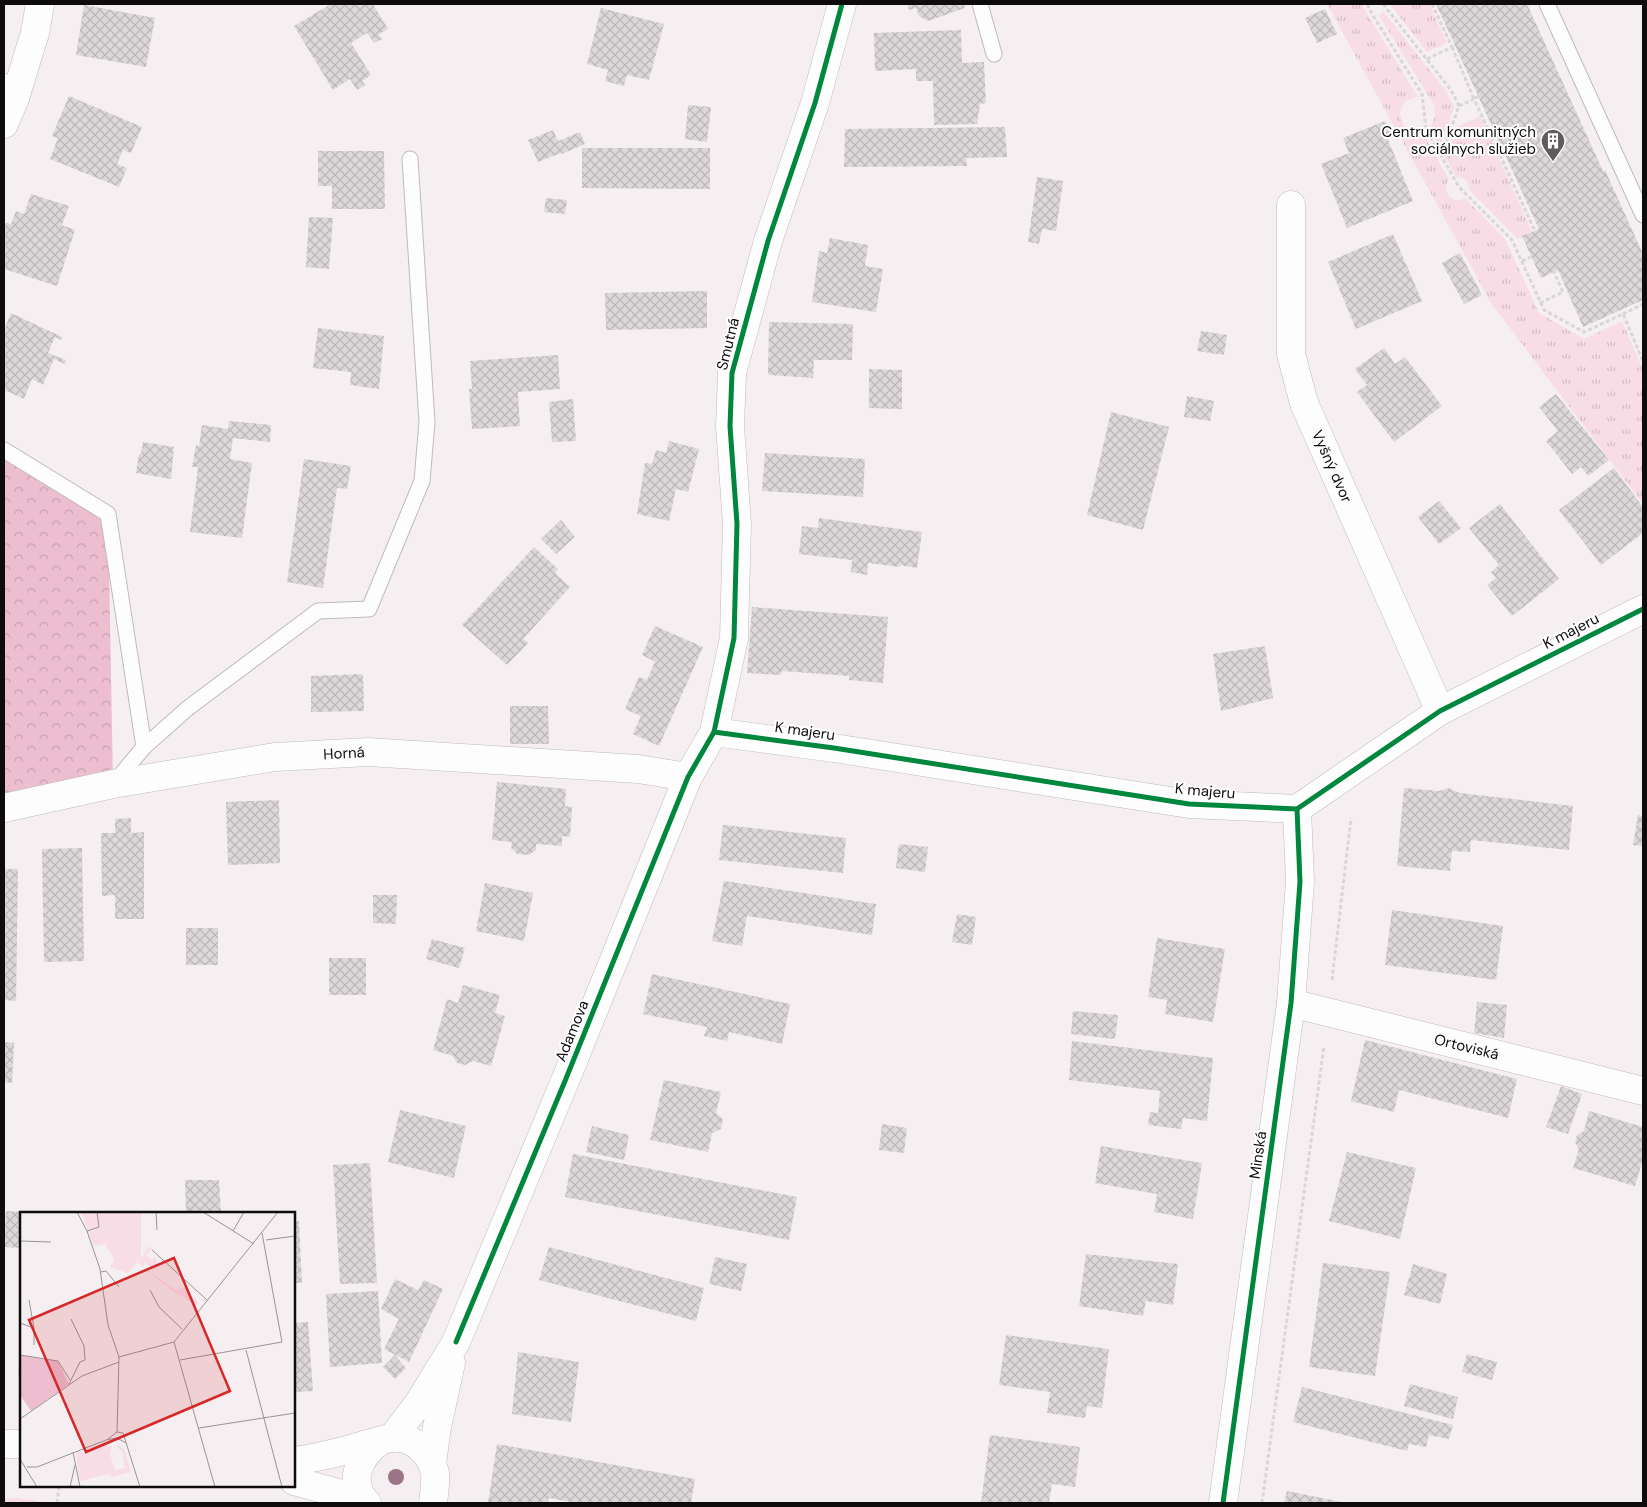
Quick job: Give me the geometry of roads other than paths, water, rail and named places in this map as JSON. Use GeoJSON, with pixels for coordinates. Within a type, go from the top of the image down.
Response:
{"type":"FeatureCollection","features":[{"type":"Feature","properties":{"kind":"street"},"geometry":{"type":"LineString","coordinates":[[4,124],[9,93],[35,33],[40,4]]}},
{"type":"Feature","properties":{"kind":"street","name":"Smutná"},"geometry":{"type":"LineString","coordinates":[[714,732],[734,638],[737,524],[730,426],[732,373],[768,241],[815,103],[842,4]]}},
{"type":"Feature","properties":{"kind":"street","name":"Vyšný dvor"},"geometry":{"type":"LineString","coordinates":[[1291,205],[1291,354],[1304,403],[1440,712]]}},
{"type":"Feature","properties":{"kind":"street","name":"K majeru"},"geometry":{"type":"LineString","coordinates":[[714,732],[844,750],[1189,804],[1297,809],[1440,712],[1643,609]]}},
{"type":"Feature","properties":{"kind":"street","name":"Adamova"},"geometry":{"type":"LineString","coordinates":[[456,1342],[565,1081],[688,778],[714,732]]}},
{"type":"Feature","properties":{"kind":"street","name":"Horná"},"geometry":{"type":"LineString","coordinates":[[4,808],[113,784],[276,757],[368,752],[638,769],[688,778]]}},
{"type":"Feature","properties":{"kind":"street","name":"Minská"},"geometry":{"type":"LineString","coordinates":[[1223,1503],[1291,1003],[1300,882],[1297,809]]}},
{"type":"Feature","properties":{"kind":"street","name":"Ortoviská"},"geometry":{"type":"LineString","coordinates":[[1291,1003],[1643,1091]]}},
{"type":"Feature","properties":{"kind":"street"},"geometry":{"type":"LineString","coordinates":[[366,1502],[358,1488],[357,1474],[360,1461],[368,1450],[385,1440],[418,1404],[456,1342]]}},
{"type":"Feature","properties":{"kind":"street"},"geometry":{"type":"LineString","coordinates":[[431,1489],[437,1427],[456,1342]]}},
{"type":"Feature","properties":{"kind":"street"},"geometry":{"type":"LineString","coordinates":[[295,1461],[338,1453],[385,1440],[406,1440],[416,1444],[426,1452],[431,1489]]}},
{"type":"Feature","properties":{"kind":"street"},"geometry":{"type":"LineString","coordinates":[[4,1444],[20,1444]]}},
{"type":"Feature","properties":{"kind":"street"},"geometry":{"type":"LineString","coordinates":[[295,1481],[366,1502]]}},
{"type":"Feature","properties":{"kind":"lane"},"geometry":{"type":"LineString","coordinates":[[980,4],[994,54]]}},
{"type":"Feature","properties":{"kind":"lane"},"geometry":{"type":"LineString","coordinates":[[1547,4],[1643,214]]}},
{"type":"Feature","properties":{"kind":"lane"},"geometry":{"type":"LineString","coordinates":[[113,784],[144,747],[188,708],[318,611],[369,609],[422,481],[427,422],[410,160]]}},
{"type":"Feature","properties":{"kind":"lane"},"geometry":{"type":"LineString","coordinates":[[4,450],[108,514],[144,747]]}},
{"type":"Feature","properties":{"kind":"place","name":"Centrum komunitných sociálnych služieb"},"geometry":{"type":"Point","coordinates":[1553,162]}}]}
